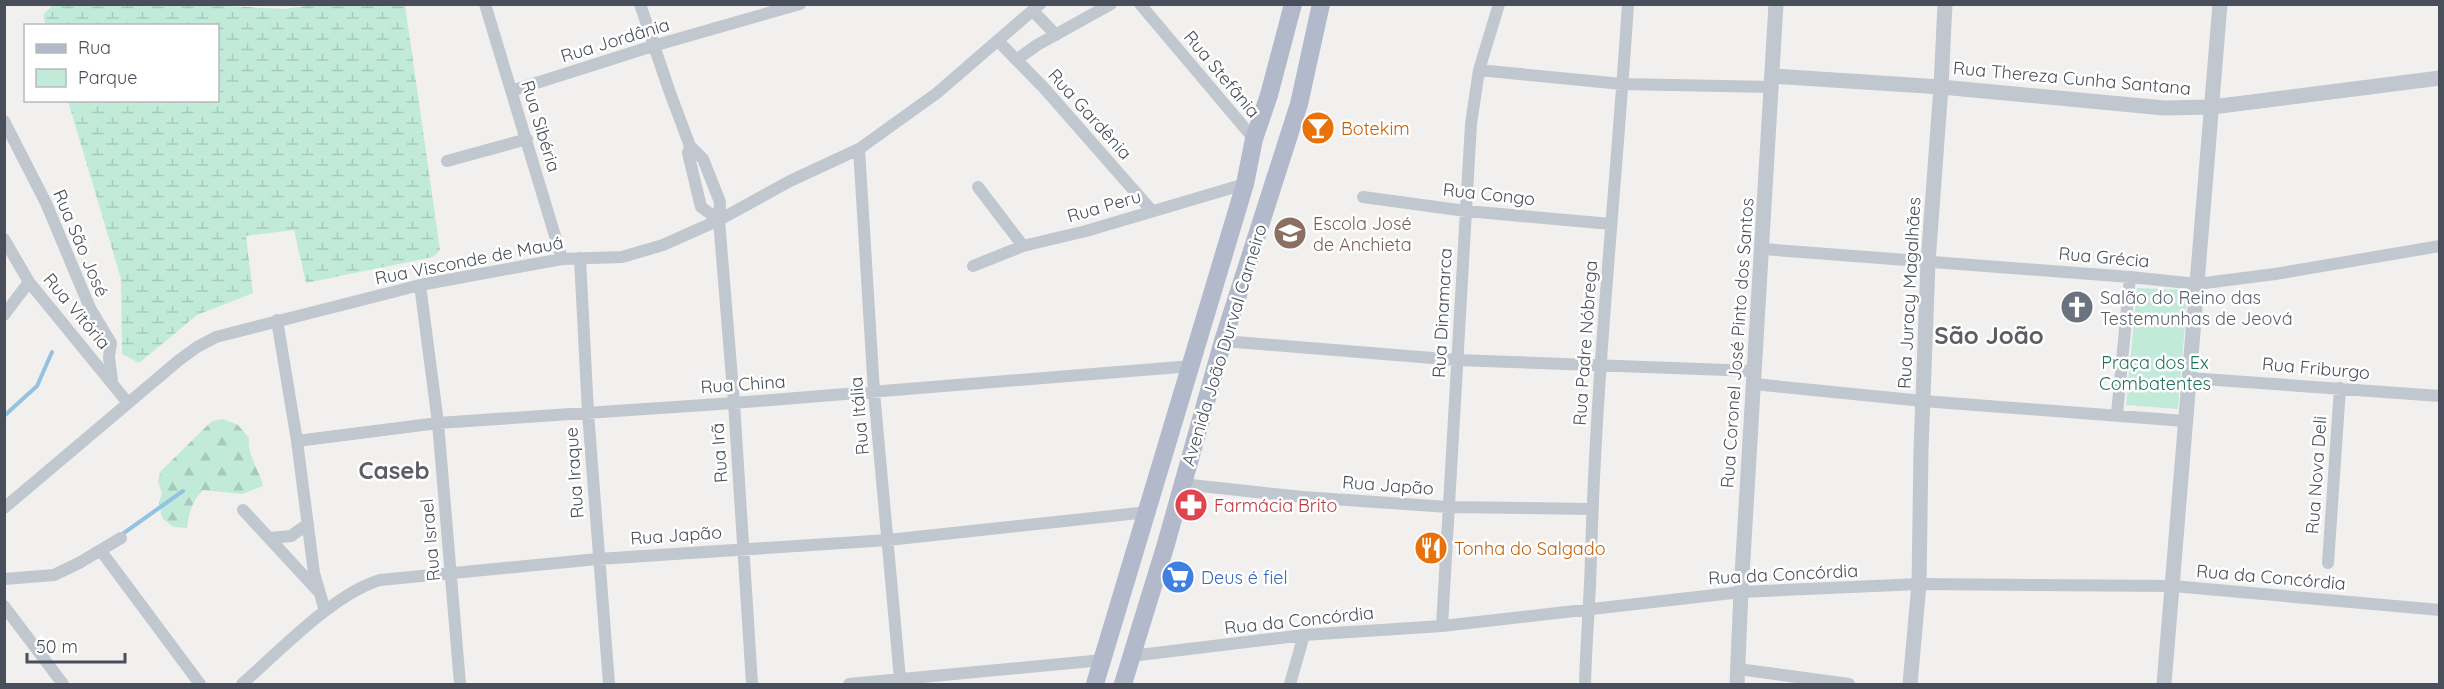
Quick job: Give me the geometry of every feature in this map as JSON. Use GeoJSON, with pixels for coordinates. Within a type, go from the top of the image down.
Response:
{"type":"FeatureCollection","features":[{"type":"Feature","properties":{"kind":"main road","name":"Avenida João Durval Carneiro"},"geometry":{"type":"LineString","coordinates":[[1095,684],[1245,184],[1254,139],[1269,95],[1293,4]]}},
{"type":"Feature","properties":{"kind":"main road","name":"Avenida João Durval Carneiro"},"geometry":{"type":"LineString","coordinates":[[1123,684],[1153,590],[1223,341],[1299,104],[1321,4]]}},
{"type":"Feature","properties":{"kind":"main road"},"geometry":{"type":"LineString","coordinates":[[1285,39],[1293,49],[1303,50],[1310,46]]}},
{"type":"Feature","properties":{"kind":"main road"},"geometry":{"type":"LineString","coordinates":[[1269,95],[1278,84],[1290,81],[1297,87],[1299,104]]}},
{"type":"Feature","properties":{"kind":"street","name":"Rua Sibéria"},"geometry":{"type":"LineString","coordinates":[[484,4],[562,259]]}},
{"type":"Feature","properties":{"kind":"street","name":"Rua Irã"},"geometry":{"type":"LineString","coordinates":[[640,4],[690,146],[703,159],[720,202],[719,220],[734,403],[752,684]]}},
{"type":"Feature","properties":{"kind":"street","name":"Rua Jordânia"},"geometry":{"type":"LineString","coordinates":[[511,91],[654,46],[800,4]]}},
{"type":"Feature","properties":{"kind":"street"},"geometry":{"type":"LineString","coordinates":[[1016,60],[1111,4]]}},
{"type":"Feature","properties":{"kind":"street","name":"Rua Stefânia"},"geometry":{"type":"LineString","coordinates":[[1140,4],[1254,139]]}},
{"type":"Feature","properties":{"kind":"street","name":"Rua Dinamarca"},"geometry":{"type":"LineString","coordinates":[[1442,626],[1471,124],[1479,70],[1499,4]]}},
{"type":"Feature","properties":{"kind":"street","name":"Rua Padre Nóbrega"},"geometry":{"type":"LineString","coordinates":[[1585,684],[1600,364],[1628,4]]}},
{"type":"Feature","properties":{"kind":"street","name":"Rua Coronel José Pinto dos Santos"},"geometry":{"type":"LineString","coordinates":[[1738,677],[1776,4]]}},
{"type":"Feature","properties":{"kind":"street","name":"Rua Juracy Magalhães"},"geometry":{"type":"LineString","coordinates":[[1910,684],[1919,584],[1928,262],[1945,4]]}},
{"type":"Feature","properties":{"kind":"street"},"geometry":{"type":"LineString","coordinates":[[2164,684],[2220,4]]}},
{"type":"Feature","properties":{"kind":"street"},"geometry":{"type":"LineString","coordinates":[[1037,8],[1056,35]]}},
{"type":"Feature","properties":{"kind":"street","name":"Rua Visconde de Mauá"},"geometry":{"type":"LineString","coordinates":[[4,508],[197,347],[216,337],[420,285],[562,259],[622,256],[644,251],[719,220],[790,181],[859,149],[937,93],[1037,8]]}},
{"type":"Feature","properties":{"kind":"street","name":"Rua Gardênia"},"geometry":{"type":"LineString","coordinates":[[999,42],[1044,88],[1152,211]]}},
{"type":"Feature","properties":{"kind":"street"},"geometry":{"type":"LineString","coordinates":[[1479,70],[1622,84],[1772,82]]}},
{"type":"Feature","properties":{"kind":"street","name":"Rua Thereza Cunha Santana"},"geometry":{"type":"LineString","coordinates":[[1772,82],[1941,87],[2126,105],[2212,107],[2439,78]]}},
{"type":"Feature","properties":{"kind":"street","name":"Rua São José"},"geometry":{"type":"LineString","coordinates":[[4,121],[46,203],[90,308],[111,342],[108,357],[112,381]]}},
{"type":"Feature","properties":{"kind":"street"},"geometry":{"type":"LineString","coordinates":[[447,161],[527,139]]}},
{"type":"Feature","properties":{"kind":"street","name":"Rua Irã"},"geometry":{"type":"LineString","coordinates":[[690,146],[688,153],[701,207],[719,220]]}},
{"type":"Feature","properties":{"kind":"street","name":"Rua Itália"},"geometry":{"type":"LineString","coordinates":[[859,149],[874,392],[900,679]]}},
{"type":"Feature","properties":{"kind":"street","name":"Rua Peru"},"geometry":{"type":"LineString","coordinates":[[973,266],[1023,246],[1086,231],[1245,184]]}},
{"type":"Feature","properties":{"kind":"street"},"geometry":{"type":"LineString","coordinates":[[978,187],[1023,246]]}},
{"type":"Feature","properties":{"kind":"street","name":"Rua Congo"},"geometry":{"type":"LineString","coordinates":[[1363,197],[1466,211],[1611,224]]}},
{"type":"Feature","properties":{"kind":"street","name":"Rua Vitória"},"geometry":{"type":"LineString","coordinates":[[4,238],[29,282],[128,403]]}},
{"type":"Feature","properties":{"kind":"street","name":"Rua Grécia"},"geometry":{"type":"LineString","coordinates":[[1763,249],[2197,284],[2275,274],[2439,246]]}},
{"type":"Feature","properties":{"kind":"street","name":"Rua Iraque"},"geometry":{"type":"LineString","coordinates":[[580,258],[588,413],[609,684]]}},
{"type":"Feature","properties":{"kind":"street"},"geometry":{"type":"LineString","coordinates":[[2117,414],[2130,277]]}},
{"type":"Feature","properties":{"kind":"street"},"geometry":{"type":"LineString","coordinates":[[6,311],[29,282]]}},
{"type":"Feature","properties":{"kind":"street","name":"Rua Israel"},"geometry":{"type":"LineString","coordinates":[[420,285],[438,423],[460,684]]}},
{"type":"Feature","properties":{"kind":"street"},"geometry":{"type":"LineString","coordinates":[[277,320],[297,441],[314,573],[325,611]]}},
{"type":"Feature","properties":{"kind":"street"},"geometry":{"type":"LineString","coordinates":[[1223,341],[1457,360],[1600,364],[1754,377],[1923,401],[2117,414],[2185,421]]}},
{"type":"Feature","properties":{"kind":"street","name":"Rua China"},"geometry":{"type":"LineString","coordinates":[[297,441],[438,423],[734,403],[1192,366]]}},
{"type":"Feature","properties":{"kind":"street","name":"Rua Friburgo"},"geometry":{"type":"LineString","coordinates":[[2189,378],[2439,396]]}},
{"type":"Feature","properties":{"kind":"street","name":"Rua Nova Deli"},"geometry":{"type":"LineString","coordinates":[[2328,563],[2340,388]]}},
{"type":"Feature","properties":{"kind":"street","name":"Rua Japão"},"geometry":{"type":"LineString","coordinates":[[1182,484],[1303,497],[1448,507],[1592,509]]}},
{"type":"Feature","properties":{"kind":"street"},"geometry":{"type":"LineString","coordinates":[[243,510],[320,593]]}},
{"type":"Feature","properties":{"kind":"street","name":"Rua Japão"},"geometry":{"type":"LineString","coordinates":[[242,684],[325,611],[366,584],[380,580],[598,558],[888,540],[1148,512]]}},
{"type":"Feature","properties":{"kind":"street"},"geometry":{"type":"LineString","coordinates":[[269,538],[291,536],[308,524]]}},
{"type":"Feature","properties":{"kind":"street"},"geometry":{"type":"LineString","coordinates":[[4,579],[54,575],[121,538]]}},
{"type":"Feature","properties":{"kind":"street"},"geometry":{"type":"LineString","coordinates":[[101,551],[200,684]]}},
{"type":"Feature","properties":{"kind":"street","name":"Rua da Concórdia"},"geometry":{"type":"LineString","coordinates":[[1131,656],[1304,635],[1442,626],[1741,592],[1919,584],[2173,586],[2439,610]]}},
{"type":"Feature","properties":{"kind":"street"},"geometry":{"type":"LineString","coordinates":[[4,606],[63,684]]}},
{"type":"Feature","properties":{"kind":"street"},"geometry":{"type":"LineString","coordinates":[[1290,684],[1304,635]]}},
{"type":"Feature","properties":{"kind":"street"},"geometry":{"type":"LineString","coordinates":[[849,684],[1102,660]]}},
{"type":"Feature","properties":{"kind":"street"},"geometry":{"type":"LineString","coordinates":[[1738,677],[1849,684]]}},
{"type":"Feature","properties":{"kind":"green space"},"geometry":{"type":"Polygon","coordinates":[[[319,4],[405,5],[440,250],[433,257],[306,283],[294,230],[246,236],[253,293],[197,315],[139,363],[122,354],[121,279],[68,102],[219,102],[219,24],[46,24],[43,15],[52,6],[74,5],[205,5],[284,9],[319,4]]]}},
{"type":"Feature","properties":{"kind":"green space","name":"Praça dos Ex Combatentes"},"geometry":{"type":"Polygon","coordinates":[[[2137,288],[2188,290],[2178,409],[2126,405],[2137,288]]]}},
{"type":"Feature","properties":{"kind":"green space"},"geometry":{"type":"Polygon","coordinates":[[[223,419],[238,425],[249,438],[251,456],[263,486],[242,494],[203,490],[192,507],[187,528],[173,527],[162,518],[159,502],[162,493],[158,482],[160,472],[212,421],[223,419]]]}},
{"type":"Feature","properties":{"kind":"waterway"},"geometry":{"type":"LineString","coordinates":[[4,416],[37,386],[52,352]]}},
{"type":"Feature","properties":{"kind":"waterway"},"geometry":{"type":"LineString","coordinates":[[121,535],[183,491]]}},
{"type":"Feature","properties":{"kind":"place","name":"Botekim"},"geometry":{"type":"Point","coordinates":[1318,128]}},
{"type":"Feature","properties":{"kind":"place","name":"Escola José de Anchieta"},"geometry":{"type":"Point","coordinates":[1290,233]}},
{"type":"Feature","properties":{"kind":"place","name":"Salão do Reino das Testemunhas de Jeová"},"geometry":{"type":"Point","coordinates":[2077,307]}},
{"type":"Feature","properties":{"kind":"place","name":"Farmácia Brito"},"geometry":{"type":"Point","coordinates":[1191,505]}},
{"type":"Feature","properties":{"kind":"place","name":"Tonha do Salgado"},"geometry":{"type":"Point","coordinates":[1431,548]}},
{"type":"Feature","properties":{"kind":"place","name":"Deus é fiel"},"geometry":{"type":"Point","coordinates":[1178,577]}},
{"type":"Feature","properties":{"kind":"district","name":"São João"},"geometry":{"type":"Point","coordinates":[1989,335]}},
{"type":"Feature","properties":{"kind":"district","name":"Caseb"},"geometry":{"type":"Point","coordinates":[394,470]}}]}
